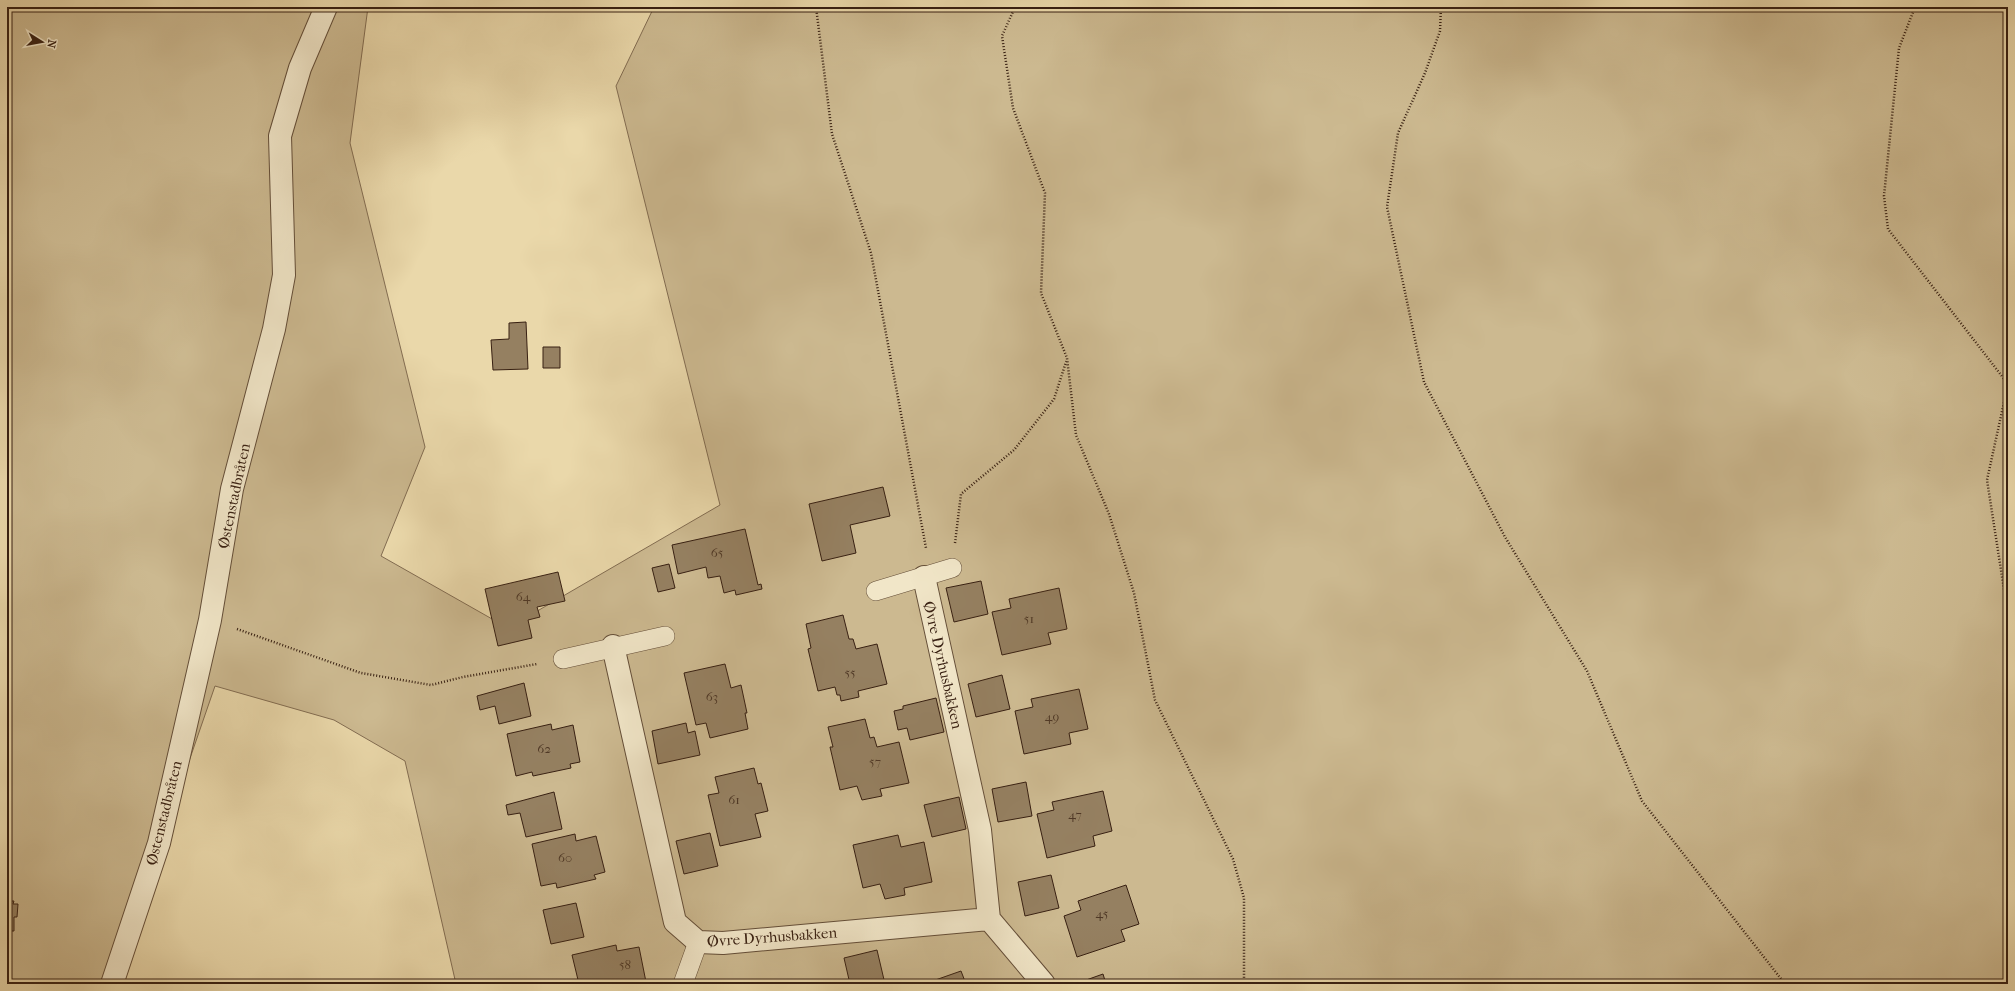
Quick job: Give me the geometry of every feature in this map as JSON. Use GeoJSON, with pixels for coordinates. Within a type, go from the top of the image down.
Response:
{"type":"FeatureCollection","features":[{"type":"Feature","properties":{"kind":"street","name":"Østenstadbråten"},"geometry":{"type":"LineString","coordinates":[[112,984],[159,843],[210,620],[232,489],[274,329],[284,275],[280,136],[300,68],[326,7]]}},
{"type":"Feature","properties":{"kind":"street","name":"Øvre Dyrhusbakken"},"geometry":{"type":"LineString","coordinates":[[613,646],[675,922],[698,942],[738,942],[989,919],[980,830],[927,575]]}},
{"type":"Feature","properties":{"kind":"street"},"geometry":{"type":"LineString","coordinates":[[989,919],[1044,984]]}},
{"type":"Feature","properties":{"kind":"lane"},"geometry":{"type":"LineString","coordinates":[[876,591],[952,568]]}},
{"type":"Feature","properties":{"kind":"lane"},"geometry":{"type":"LineString","coordinates":[[563,659],[613,646],[665,636]]}},
{"type":"Feature","properties":{"kind":"lane"},"geometry":{"type":"LineString","coordinates":[[684,981],[698,942]]}},
{"type":"Feature","properties":{"kind":"path"},"geometry":{"type":"LineString","coordinates":[[816,7],[832,134],[872,253],[927,575]]}},
{"type":"Feature","properties":{"kind":"path"},"geometry":{"type":"LineString","coordinates":[[1015,7],[1002,36],[1012,100],[1045,194],[1041,294],[1067,358],[1076,435],[1109,514],[1134,592],[1155,700],[1233,859],[1244,898],[1244,984]]}},
{"type":"Feature","properties":{"kind":"path"},"geometry":{"type":"LineString","coordinates":[[1441,7],[1440,31],[1425,73],[1398,133],[1387,207],[1424,382],[1505,537],[1587,671],[1642,801],[1784,984]]}},
{"type":"Feature","properties":{"kind":"path"},"geometry":{"type":"LineString","coordinates":[[1915,7],[1898,48],[1884,196],[1888,229],[2008,383],[1987,480],[2008,615]]}},
{"type":"Feature","properties":{"kind":"path"},"geometry":{"type":"LineString","coordinates":[[952,568],[961,494],[1014,450],[1054,399],[1067,358]]}},
{"type":"Feature","properties":{"kind":"path"},"geometry":{"type":"LineString","coordinates":[[210,620],[361,673],[431,685],[463,677],[563,659]]}},
{"type":"Feature","properties":{"kind":"shaded area"},"geometry":{"type":"Polygon","coordinates":[[[7,7],[368,7],[350,143],[425,447],[381,556],[508,628],[720,505],[616,86],[654,7],[2008,7],[2008,984],[456,984],[405,761],[334,720],[215,686],[112,984],[7,984],[7,7]]]}},
{"type":"Feature","properties":{"kind":"building"},"geometry":{"type":"Polygon","coordinates":[[[526,322],[528,369],[493,370],[491,340],[509,339],[509,323],[526,322]]]}},
{"type":"Feature","properties":{"kind":"building"},"geometry":{"type":"Polygon","coordinates":[[[543,347],[560,347],[560,368],[543,368],[543,347]]]}},
{"type":"Feature","properties":{"kind":"building"},"geometry":{"type":"Polygon","coordinates":[[[883,487],[890,516],[850,525],[856,553],[822,561],[809,504],[883,487]]]}},
{"type":"Feature","properties":{"kind":"building"},"geometry":{"type":"Polygon","coordinates":[[[745,529],[758,585],[761,584],[762,589],[736,595],[735,590],[724,593],[720,576],[708,578],[706,567],[678,574],[672,545],[745,529]]]}},
{"type":"Feature","properties":{"kind":"building"},"geometry":{"type":"Polygon","coordinates":[[[669,564],[675,588],[658,592],[652,568],[669,564]]]}},
{"type":"Feature","properties":{"kind":"building"},"geometry":{"type":"Polygon","coordinates":[[[558,572],[565,601],[537,607],[540,617],[528,620],[532,638],[498,646],[485,589],[558,572]]]}},
{"type":"Feature","properties":{"kind":"building"},"geometry":{"type":"Polygon","coordinates":[[[981,581],[988,614],[954,622],[946,588],[981,581]]]}},
{"type":"Feature","properties":{"kind":"building"},"geometry":{"type":"Polygon","coordinates":[[[1059,588],[1067,629],[1048,633],[1051,644],[1002,655],[992,612],[1011,608],[1009,599],[1059,588]]]}},
{"type":"Feature","properties":{"kind":"building"},"geometry":{"type":"Polygon","coordinates":[[[843,615],[849,639],[853,639],[856,649],[877,644],[887,684],[858,691],[859,697],[841,701],[840,695],[837,695],[835,687],[818,691],[808,649],[811,648],[806,624],[843,615]]]}},
{"type":"Feature","properties":{"kind":"building"},"geometry":{"type":"Polygon","coordinates":[[[725,664],[731,688],[741,685],[747,713],[745,713],[748,729],[710,738],[706,723],[696,725],[684,673],[725,664]]]}},
{"type":"Feature","properties":{"kind":"building"},"geometry":{"type":"Polygon","coordinates":[[[1002,675],[1010,709],[976,717],[968,684],[1002,675]]]}},
{"type":"Feature","properties":{"kind":"building"},"geometry":{"type":"Polygon","coordinates":[[[524,683],[531,716],[499,724],[495,706],[480,710],[477,696],[524,683]]]}},
{"type":"Feature","properties":{"kind":"building"},"geometry":{"type":"Polygon","coordinates":[[[1079,689],[1088,729],[1069,733],[1071,744],[1024,754],[1015,711],[1033,707],[1031,699],[1079,689]]]}},
{"type":"Feature","properties":{"kind":"building"},"geometry":{"type":"Polygon","coordinates":[[[936,698],[944,732],[910,740],[907,728],[898,730],[894,711],[903,709],[903,706],[936,698]]]}},
{"type":"Feature","properties":{"kind":"building"},"geometry":{"type":"Polygon","coordinates":[[[865,719],[870,738],[874,737],[877,747],[899,742],[909,783],[880,789],[882,796],[862,800],[857,786],[840,790],[830,747],[833,747],[828,727],[865,719]]]}},
{"type":"Feature","properties":{"kind":"building"},"geometry":{"type":"Polygon","coordinates":[[[686,723],[688,733],[695,731],[700,755],[658,764],[652,731],[686,723]]]}},
{"type":"Feature","properties":{"kind":"building"},"geometry":{"type":"Polygon","coordinates":[[[551,724],[552,730],[573,725],[580,762],[570,764],[571,768],[533,776],[532,772],[516,776],[507,734],[551,724]]]}},
{"type":"Feature","properties":{"kind":"building"},"geometry":{"type":"Polygon","coordinates":[[[754,768],[758,784],[761,783],[768,811],[755,814],[761,837],[720,846],[708,795],[719,793],[715,777],[754,768]]]}},
{"type":"Feature","properties":{"kind":"building"},"geometry":{"type":"Polygon","coordinates":[[[1026,782],[1032,816],[998,822],[992,789],[1026,782]]]}},
{"type":"Feature","properties":{"kind":"building"},"geometry":{"type":"Polygon","coordinates":[[[1103,791],[1112,831],[1093,836],[1095,846],[1047,858],[1037,814],[1054,810],[1052,802],[1103,791]]]}},
{"type":"Feature","properties":{"kind":"building"},"geometry":{"type":"Polygon","coordinates":[[[554,792],[562,829],[526,837],[520,813],[508,815],[506,805],[554,792]]]}},
{"type":"Feature","properties":{"kind":"building"},"geometry":{"type":"Polygon","coordinates":[[[959,797],[966,829],[932,837],[924,805],[959,797]]]}},
{"type":"Feature","properties":{"kind":"building"},"geometry":{"type":"Polygon","coordinates":[[[710,833],[718,866],[684,874],[676,841],[710,833]]]}},
{"type":"Feature","properties":{"kind":"building"},"geometry":{"type":"Polygon","coordinates":[[[575,834],[576,841],[596,836],[605,872],[594,875],[596,879],[557,888],[556,883],[541,886],[532,844],[575,834]]]}},
{"type":"Feature","properties":{"kind":"building"},"geometry":{"type":"Polygon","coordinates":[[[898,835],[901,847],[924,842],[932,882],[904,888],[905,895],[885,899],[880,884],[863,888],[853,845],[898,835]]]}},
{"type":"Feature","properties":{"kind":"building"},"geometry":{"type":"Polygon","coordinates":[[[1051,875],[1059,908],[1025,916],[1018,882],[1051,875]]]}},
{"type":"Feature","properties":{"kind":"building"},"geometry":{"type":"Polygon","coordinates":[[[1126,885],[1139,924],[1121,930],[1125,941],[1077,957],[1064,916],[1081,910],[1078,901],[1126,885]]]}},
{"type":"Feature","properties":{"kind":"building"},"geometry":{"type":"Polygon","coordinates":[[[7,901],[14,901],[13,904],[18,904],[17,917],[14,917],[14,931],[7,931],[7,901]]]}},
{"type":"Feature","properties":{"kind":"building"},"geometry":{"type":"Polygon","coordinates":[[[576,903],[584,937],[551,944],[543,910],[576,903]]]}},
{"type":"Feature","properties":{"kind":"building"},"geometry":{"type":"Polygon","coordinates":[[[616,945],[617,951],[639,947],[646,982],[640,984],[579,984],[572,955],[616,945]]]}},
{"type":"Feature","properties":{"kind":"building"},"geometry":{"type":"Polygon","coordinates":[[[877,950],[885,984],[850,984],[844,958],[877,950]]]}},
{"type":"Feature","properties":{"kind":"building"},"geometry":{"type":"Polygon","coordinates":[[[961,971],[966,984],[924,984],[961,971]]]}},
{"type":"Feature","properties":{"kind":"building"},"geometry":{"type":"Polygon","coordinates":[[[1103,974],[1106,984],[1075,984],[1103,974]]]}}]}
